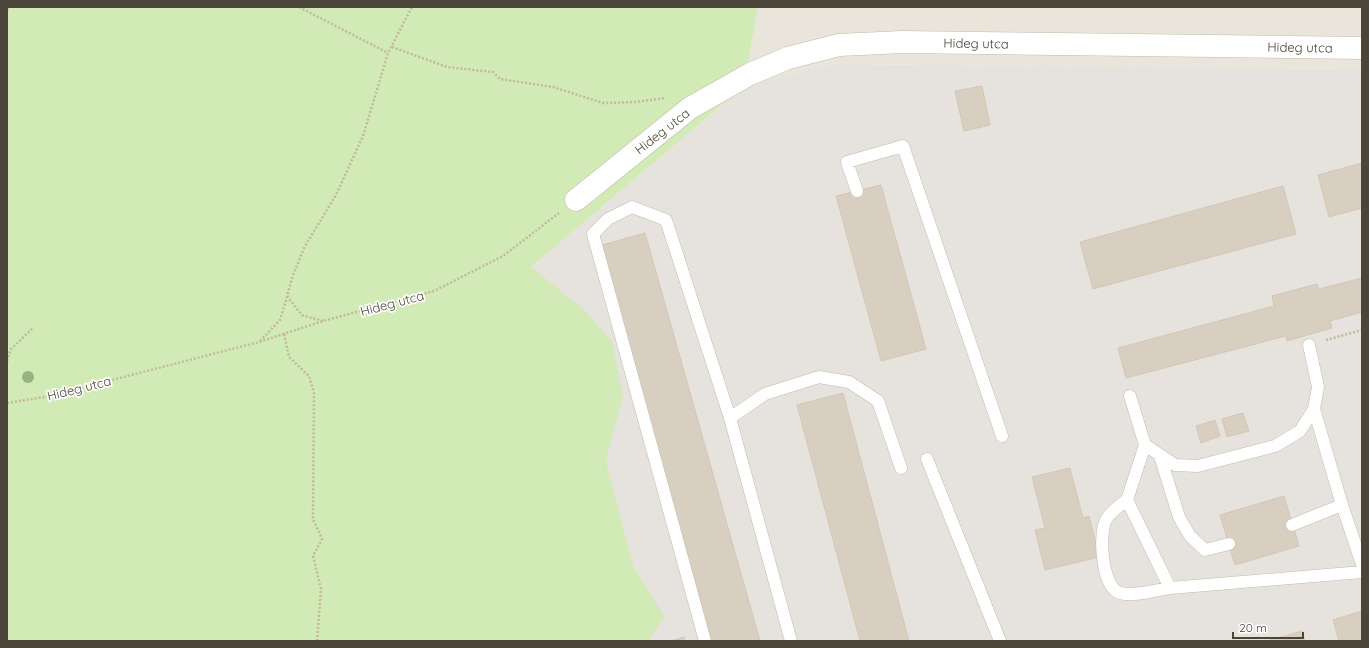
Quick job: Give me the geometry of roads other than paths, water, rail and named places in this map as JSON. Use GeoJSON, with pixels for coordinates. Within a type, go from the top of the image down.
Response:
{"type":"FeatureCollection","features":[{"type":"Feature","properties":{"kind":"street","name":"Hideg utca"},"geometry":{"type":"LineString","coordinates":[[576,200],[690,108],[750,74],[788,58],[839,44],[902,42],[1362,48]]}},
{"type":"Feature","properties":{"kind":"lane"},"geometry":{"type":"LineString","coordinates":[[857,191],[847,162],[903,146],[1002,436]]}},
{"type":"Feature","properties":{"kind":"lane"},"geometry":{"type":"LineString","coordinates":[[705,641],[593,234],[608,219],[632,207],[666,220],[730,418],[790,641]]}},
{"type":"Feature","properties":{"kind":"lane"},"geometry":{"type":"LineString","coordinates":[[1144,445],[1175,465],[1198,466],[1275,446],[1300,431],[1314,409],[1318,387],[1309,345]]}},
{"type":"Feature","properties":{"kind":"lane"},"geometry":{"type":"LineString","coordinates":[[730,418],[765,394],[819,377],[849,382],[878,402],[901,468]]}},
{"type":"Feature","properties":{"kind":"lane"},"geometry":{"type":"LineString","coordinates":[[1130,396],[1144,445],[1127,500],[1119,505],[1104,525],[1103,559],[1110,585],[1116,591],[1126,595],[1170,588],[1362,572]]}},
{"type":"Feature","properties":{"kind":"lane"},"geometry":{"type":"LineString","coordinates":[[1314,409],[1342,505],[1362,564]]}},
{"type":"Feature","properties":{"kind":"lane"},"geometry":{"type":"LineString","coordinates":[[1160,456],[1179,517],[1190,536],[1205,550],[1229,544]]}},
{"type":"Feature","properties":{"kind":"lane"},"geometry":{"type":"LineString","coordinates":[[927,460],[1000,641]]}},
{"type":"Feature","properties":{"kind":"lane"},"geometry":{"type":"LineString","coordinates":[[1127,500],[1170,588]]}},
{"type":"Feature","properties":{"kind":"lane"},"geometry":{"type":"LineString","coordinates":[[1292,525],[1342,505]]}}]}
